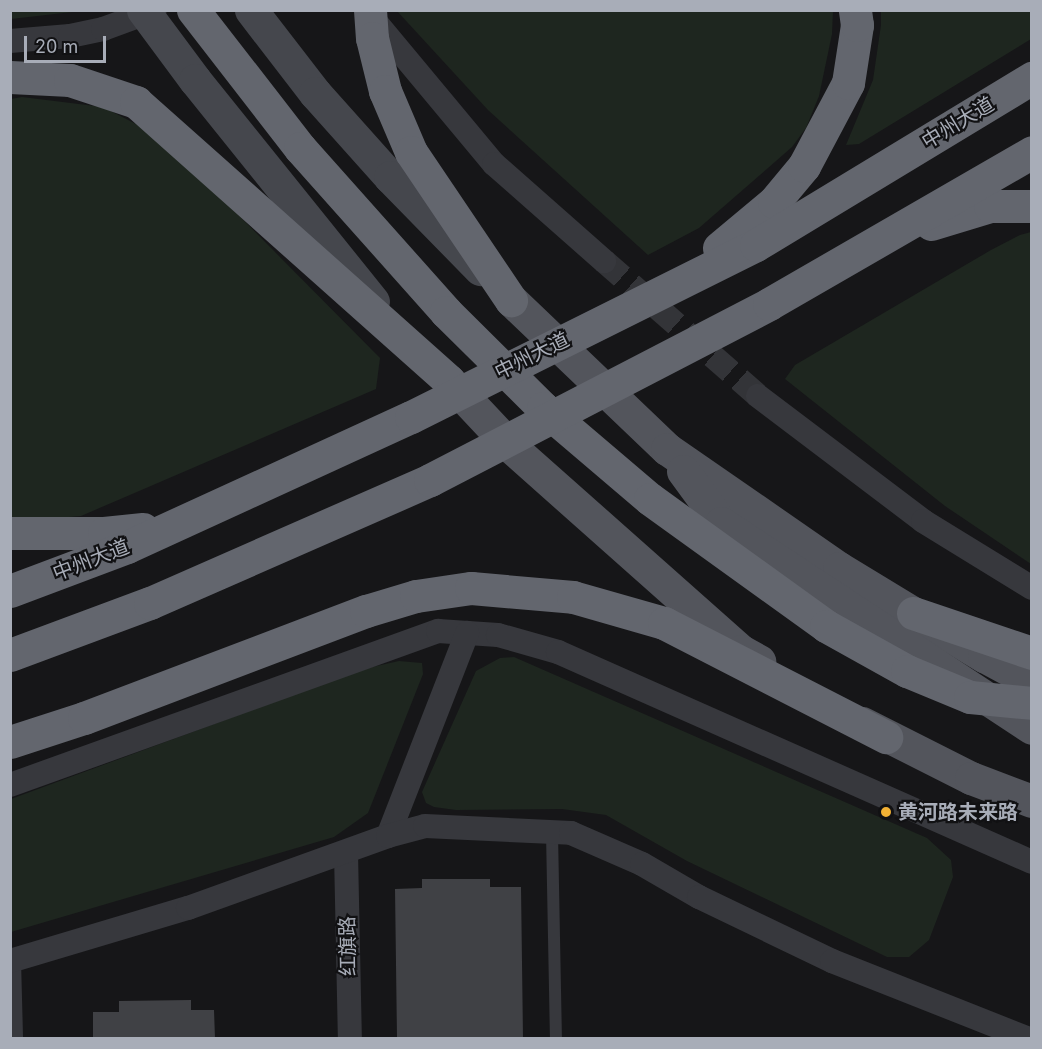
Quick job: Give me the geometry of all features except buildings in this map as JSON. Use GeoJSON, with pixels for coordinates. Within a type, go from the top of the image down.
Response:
{"type":"FeatureCollection","features":[{"type":"Feature","properties":{"kind":"highway"},"geometry":{"type":"LineString","coordinates":[[194,10],[300,148],[446,312],[543,408],[650,499],[826,626],[907,671],[970,697],[1032,703]]}},
{"type":"Feature","properties":{"kind":"highway"},"geometry":{"type":"LineString","coordinates":[[368,10],[372,38],[385,91],[411,152],[511,300]]}},
{"type":"Feature","properties":{"kind":"highway"},"geometry":{"type":"LineString","coordinates":[[677,284],[774,202],[804,166],[848,83],[857,25],[855,10]]}},
{"type":"Feature","properties":{"kind":"highway"},"geometry":{"type":"LineString","coordinates":[[10,77],[70,80],[136,102],[449,381]]}},
{"type":"Feature","properties":{"kind":"highway","name":"中州大道"},"geometry":{"type":"LineString","coordinates":[[10,591],[126,547],[411,417],[756,245],[1032,78]]}},
{"type":"Feature","properties":{"kind":"highway"},"geometry":{"type":"LineString","coordinates":[[10,655],[150,603],[430,480],[769,304],[1032,152]]}},
{"type":"Feature","properties":{"kind":"highway"},"geometry":{"type":"LineString","coordinates":[[880,239],[990,206],[1032,206]]}},
{"type":"Feature","properties":{"kind":"highway"},"geometry":{"type":"LineString","coordinates":[[10,533],[104,533],[175,525]]}},
{"type":"Feature","properties":{"kind":"highway"},"geometry":{"type":"LineString","coordinates":[[10,742],[84,718],[366,612],[416,596],[471,588],[573,597],[664,623],[886,737]]}},
{"type":"Feature","properties":{"kind":"highway"},"geometry":{"type":"LineString","coordinates":[[913,613],[1032,653]]}},
{"type":"Feature","properties":{"kind":"main road"},"geometry":{"type":"LineString","coordinates":[[144,10],[195,80],[372,300],[510,447],[741,651],[886,737],[971,778],[1032,801]]}},
{"type":"Feature","properties":{"kind":"main road"},"geometry":{"type":"LineString","coordinates":[[251,10],[315,93],[390,177],[511,300],[668,449],[839,568],[1032,682]]}},
{"type":"Feature","properties":{"kind":"main road"},"geometry":{"type":"LineString","coordinates":[[668,449],[721,524],[1032,728]]}},
{"type":"Feature","properties":{"kind":"street"},"geometry":{"type":"LineString","coordinates":[[10,41],[70,36],[103,29],[155,10]]}},
{"type":"Feature","properties":{"kind":"street"},"geometry":{"type":"LineString","coordinates":[[368,10],[494,164],[604,261]]}},
{"type":"Feature","properties":{"kind":"street"},"geometry":{"type":"LineString","coordinates":[[758,396],[923,521],[1032,588]]}},
{"type":"Feature","properties":{"kind":"street"},"geometry":{"type":"LineString","coordinates":[[10,785],[438,631],[498,635],[558,652],[1032,862]]}},
{"type":"Feature","properties":{"kind":"street"},"geometry":{"type":"LineString","coordinates":[[388,836],[467,633]]}},
{"type":"Feature","properties":{"kind":"street"},"geometry":{"type":"LineString","coordinates":[[13,961],[188,908],[388,836],[425,826],[571,833],[609,849],[699,897],[832,961],[1026,1038]]}},
{"type":"Feature","properties":{"kind":"street","name":"红旗路"},"geometry":{"type":"LineString","coordinates":[[346,853],[350,1038]]}},
{"type":"Feature","properties":{"kind":"lane"},"geometry":{"type":"LineString","coordinates":[[552,832],[556,1038]]}},
{"type":"Feature","properties":{"kind":"lane"},"geometry":{"type":"LineString","coordinates":[[13,961],[17,1038]]}},
{"type":"Feature","properties":{"kind":"shaded area"},"geometry":{"type":"Polygon","coordinates":[[[11,10],[81,10],[81,11],[11,19],[11,10]]]}},
{"type":"Feature","properties":{"kind":"shaded area"},"geometry":{"type":"Polygon","coordinates":[[[833,10],[832,34],[819,96],[806,128],[792,147],[699,228],[648,255],[488,110],[397,11],[833,10]]]}},
{"type":"Feature","properties":{"kind":"shaded area"},"geometry":{"type":"Polygon","coordinates":[[[881,11],[1031,11],[1031,39],[859,144],[846,145],[873,80],[881,11]]]}},
{"type":"Feature","properties":{"kind":"shaded area"},"geometry":{"type":"Polygon","coordinates":[[[22,97],[103,107],[161,137],[380,358],[376,389],[81,516],[11,522],[11,99],[22,97]]]}},
{"type":"Feature","properties":{"kind":"shaded area"},"geometry":{"type":"Polygon","coordinates":[[[1032,232],[1031,564],[945,506],[785,379],[795,365],[991,250],[1020,235],[1032,232]]]}},
{"type":"Feature","properties":{"kind":"shaded area"},"geometry":{"type":"Polygon","coordinates":[[[514,657],[927,838],[951,860],[953,877],[929,940],[909,957],[887,957],[687,861],[606,815],[562,809],[456,810],[434,807],[426,803],[422,792],[476,671],[500,658],[514,657]]]}},
{"type":"Feature","properties":{"kind":"shaded area"},"geometry":{"type":"Polygon","coordinates":[[[399,661],[422,663],[423,674],[368,813],[334,837],[11,932],[11,799],[363,669],[399,661]]]}},
{"type":"Feature","properties":{"kind":"tunnel"},"geometry":{"type":"LineString","coordinates":[[604,261],[758,396]]}},
{"type":"Feature","properties":{"kind":"place","name":"黄河路未来路"},"geometry":{"type":"Point","coordinates":[886,812]}}]}
